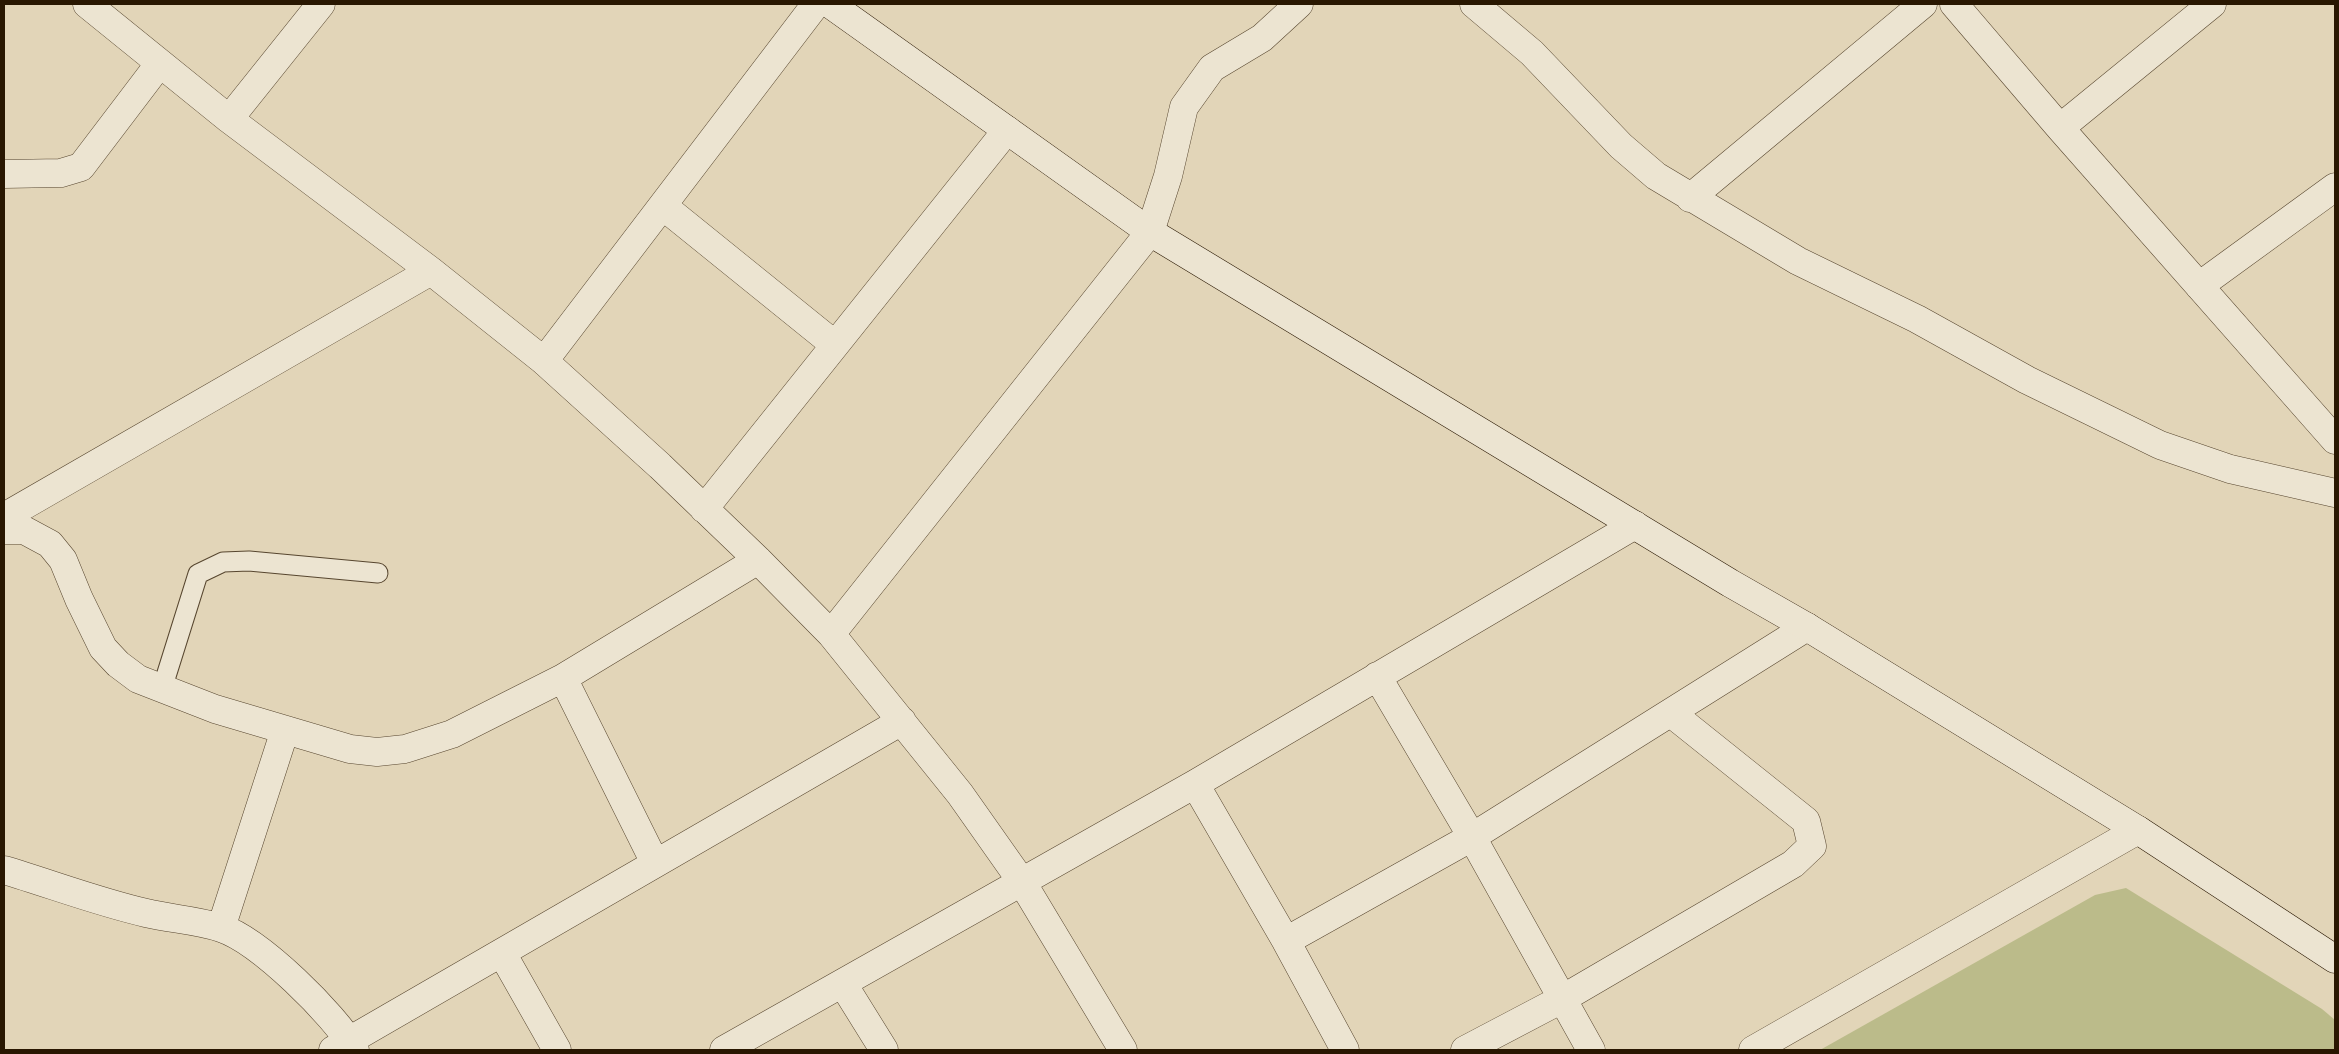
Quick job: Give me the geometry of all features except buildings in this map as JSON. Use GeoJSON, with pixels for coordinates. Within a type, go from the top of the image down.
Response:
{"type":"FeatureCollection","features":[{"type":"Feature","properties":{"kind":"street"},"geometry":{"type":"LineString","coordinates":[[87,4],[229,119],[431,271],[544,361],[660,466],[758,560],[831,634],[960,794],[1022,882],[1123,1050]]}},
{"type":"Feature","properties":{"kind":"street"},"geometry":{"type":"LineString","coordinates":[[229,119],[321,4]]}},
{"type":"Feature","properties":{"kind":"street"},"geometry":{"type":"LineString","coordinates":[[544,361],[816,4]]}},
{"type":"Feature","properties":{"kind":"street"},"geometry":{"type":"LineString","coordinates":[[830,4],[1150,232],[1730,584],[1807,627],[2138,830],[2335,959]]}},
{"type":"Feature","properties":{"kind":"street"},"geometry":{"type":"LineString","coordinates":[[831,634],[1150,232],[1168,176],[1184,107],[1212,68],[1262,38],[1299,4]]}},
{"type":"Feature","properties":{"kind":"street"},"geometry":{"type":"LineString","coordinates":[[1474,4],[1532,53],[1621,146],[1656,176],[1798,261],[1917,319],[2027,380],[2160,445],[2230,469],[2335,493]]}},
{"type":"Feature","properties":{"kind":"street"},"geometry":{"type":"LineString","coordinates":[[1690,198],[1922,4]]}},
{"type":"Feature","properties":{"kind":"street"},"geometry":{"type":"LineString","coordinates":[[1954,4],[2060,128],[2335,440]]}},
{"type":"Feature","properties":{"kind":"street"},"geometry":{"type":"LineString","coordinates":[[2060,128],[2212,4]]}},
{"type":"Feature","properties":{"kind":"street"},"geometry":{"type":"LineString","coordinates":[[4,174],[61,173],[81,168],[160,63]]}},
{"type":"Feature","properties":{"kind":"street"},"geometry":{"type":"LineString","coordinates":[[704,508],[1007,130]]}},
{"type":"Feature","properties":{"kind":"street"},"geometry":{"type":"LineString","coordinates":[[2199,286],[2335,187]]}},
{"type":"Feature","properties":{"kind":"street"},"geometry":{"type":"LineString","coordinates":[[663,206],[835,345]]}},
{"type":"Feature","properties":{"kind":"street"},"geometry":{"type":"LineString","coordinates":[[4,517],[431,271]]}},
{"type":"Feature","properties":{"kind":"street"},"geometry":{"type":"LineString","coordinates":[[724,1050],[1195,784],[1635,525]]}},
{"type":"Feature","properties":{"kind":"street"},"geometry":{"type":"LineString","coordinates":[[4,530],[24,530],[50,544],[63,560],[79,599],[104,648],[118,664],[138,679],[215,709],[350,749],[377,752],[405,748],[452,734],[563,678],[758,560]]}},
{"type":"Feature","properties":{"kind":"street"},"geometry":{"type":"LineString","coordinates":[[1286,941],[1472,837],[1807,627]]}},
{"type":"Feature","properties":{"kind":"street"},"geometry":{"type":"LineString","coordinates":[[1378,676],[1472,837],[1591,1050]]}},
{"type":"Feature","properties":{"kind":"street"},"geometry":{"type":"LineString","coordinates":[[563,678],[655,863]]}},
{"type":"Feature","properties":{"kind":"street"},"geometry":{"type":"LineString","coordinates":[[1465,1050],[1562,999],[1793,864],[1812,846],[1806,821],[1672,713]]}},
{"type":"Feature","properties":{"kind":"street"},"geometry":{"type":"LineString","coordinates":[[4,870],[146,913],[221,928],[250,942],[308,994],[346,1047],[655,863],[902,721]]}},
{"type":"Feature","properties":{"kind":"street"},"geometry":{"type":"LineString","coordinates":[[221,928],[285,730]]}},
{"type":"Feature","properties":{"kind":"street"},"geometry":{"type":"LineString","coordinates":[[1195,784],[1286,941],[1345,1050]]}},
{"type":"Feature","properties":{"kind":"street"},"geometry":{"type":"LineString","coordinates":[[1753,1050],[2138,830]]}},
{"type":"Feature","properties":{"kind":"street"},"geometry":{"type":"LineString","coordinates":[[502,954],[557,1050]]}},
{"type":"Feature","properties":{"kind":"street"},"geometry":{"type":"LineString","coordinates":[[843,984],[884,1050]]}},
{"type":"Feature","properties":{"kind":"lane"},"geometry":{"type":"LineString","coordinates":[[162,689],[198,574],[223,562],[250,561],[378,574]]}},
{"type":"Feature","properties":{"kind":"green space"},"geometry":{"type":"Polygon","coordinates":[[[2126,888],[2322,1009],[2335,1020],[2335,1050],[1820,1050],[2095,895],[2126,888]]]}}]}
